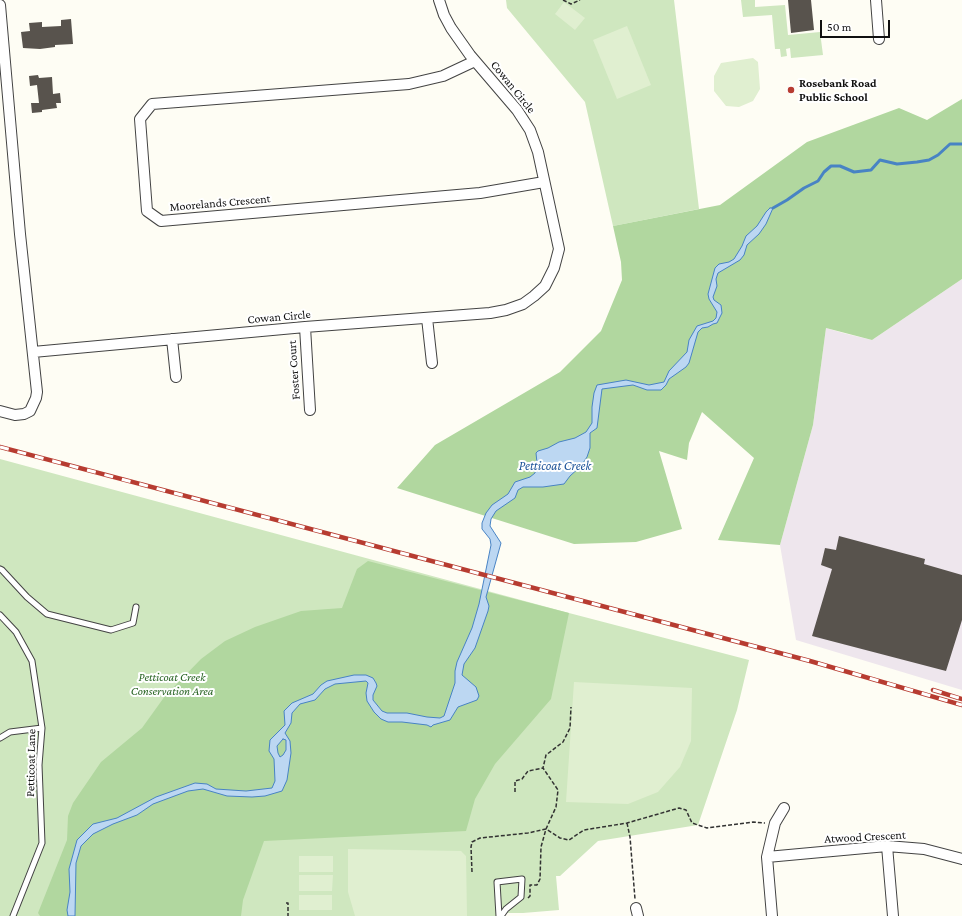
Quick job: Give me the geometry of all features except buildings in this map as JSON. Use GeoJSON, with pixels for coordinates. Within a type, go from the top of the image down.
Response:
{"type":"FeatureCollection","features":[{"type":"Feature","properties":{"kind":"street","name":"Cowan Circle"},"geometry":{"type":"LineString","coordinates":[[33,352],[304,327],[490,313],[506,310],[523,304],[546,286],[554,268],[559,249],[538,152],[530,130],[518,110],[475,61],[451,28],[444,15],[439,0]]}},
{"type":"Feature","properties":{"kind":"street"},"geometry":{"type":"LineString","coordinates":[[876,0],[879,39]]}},
{"type":"Feature","properties":{"kind":"street"},"geometry":{"type":"LineString","coordinates":[[0,5],[20,234],[37,392],[30,411],[24,414],[15,415],[0,411]]}},
{"type":"Feature","properties":{"kind":"street","name":"Moorelands Crescent"},"geometry":{"type":"LineString","coordinates":[[475,61],[443,76],[409,84],[152,104],[140,119],[147,211],[161,221],[480,193],[544,182]]}},
{"type":"Feature","properties":{"kind":"street"},"geometry":{"type":"LineString","coordinates":[[427,318],[432,363]]}},
{"type":"Feature","properties":{"kind":"street","name":"Foster Court"},"geometry":{"type":"LineString","coordinates":[[304,327],[310,410]]}},
{"type":"Feature","properties":{"kind":"street"},"geometry":{"type":"LineString","coordinates":[[172,340],[176,377]]}},
{"type":"Feature","properties":{"kind":"street"},"geometry":{"type":"LineString","coordinates":[[772,916],[767,858],[775,823],[784,808]]}},
{"type":"Feature","properties":{"kind":"street"},"geometry":{"type":"LineString","coordinates":[[887,846],[893,916]]}},
{"type":"Feature","properties":{"kind":"street","name":"Atwood Crescent"},"geometry":{"type":"LineString","coordinates":[[767,858],[887,846],[924,849],[962,859]]}},
{"type":"Feature","properties":{"kind":"lane"},"geometry":{"type":"LineString","coordinates":[[0,569],[27,597],[47,614],[111,630],[133,623],[136,607]]}},
{"type":"Feature","properties":{"kind":"lane","name":"Petticoat Lane"},"geometry":{"type":"LineString","coordinates":[[0,614],[16,632],[32,661],[42,728],[39,765],[42,843],[13,916]]}},
{"type":"Feature","properties":{"kind":"lane"},"geometry":{"type":"LineString","coordinates":[[0,738],[10,732],[42,728]]}},
{"type":"Feature","properties":{"kind":"lane"},"geometry":{"type":"LineString","coordinates":[[522,880],[521,897],[500,916],[497,882],[522,880]]}},
{"type":"Feature","properties":{"kind":"path"},"geometry":{"type":"LineString","coordinates":[[563,0],[571,4],[580,0]]}},
{"type":"Feature","properties":{"kind":"path"},"geometry":{"type":"LineString","coordinates":[[528,900],[530,896],[530,885],[536,885],[540,880],[541,847],[546,829],[556,807],[558,790],[543,768],[546,755],[563,742],[570,728],[572,707]]}},
{"type":"Feature","properties":{"kind":"path"},"geometry":{"type":"LineString","coordinates":[[515,792],[515,781],[522,779],[528,771],[543,768]]}},
{"type":"Feature","properties":{"kind":"path"},"geometry":{"type":"LineString","coordinates":[[472,872],[472,842],[480,838],[528,833],[546,829],[560,838],[569,840],[584,830],[627,823],[678,808],[686,810],[692,823],[707,828],[753,822],[775,823]]}},
{"type":"Feature","properties":{"kind":"path"},"geometry":{"type":"LineString","coordinates":[[627,823],[630,837],[637,912]]}},
{"type":"Feature","properties":{"kind":"path"},"geometry":{"type":"LineString","coordinates":[[286,903],[288,903],[288,916]]}},
{"type":"Feature","properties":{"kind":"shaded area"},"geometry":{"type":"Polygon","coordinates":[[[962,279],[962,690],[796,640],[780,545],[813,425],[826,328],[872,340],[962,279]]]}},
{"type":"Feature","properties":{"kind":"green space"},"geometry":{"type":"Polygon","coordinates":[[[506,0],[674,0],[699,209],[613,226],[585,102],[507,8],[506,0]]]}},
{"type":"Feature","properties":{"kind":"green space"},"geometry":{"type":"Polygon","coordinates":[[[741,0],[755,0],[755,7],[785,5],[788,35],[820,32],[823,55],[791,58],[790,48],[786,49],[787,56],[781,57],[780,49],[775,49],[772,15],[743,17],[741,0]]]}},
{"type":"Feature","properties":{"kind":"green space"},"geometry":{"type":"Polygon","coordinates":[[[564,2],[585,18],[575,30],[555,14],[564,2]]]}},
{"type":"Feature","properties":{"kind":"green space"},"geometry":{"type":"Polygon","coordinates":[[[627,26],[651,85],[617,99],[593,40],[627,26]]]}},
{"type":"Feature","properties":{"kind":"green space"},"geometry":{"type":"Polygon","coordinates":[[[753,58],[758,62],[760,89],[753,101],[739,107],[726,106],[714,91],[714,76],[721,63],[753,58]]]}},
{"type":"Feature","properties":{"kind":"green space"},"geometry":{"type":"Polygon","coordinates":[[[962,99],[962,279],[872,340],[826,328],[813,425],[780,545],[718,540],[754,458],[702,412],[689,443],[687,460],[659,451],[682,529],[636,542],[574,544],[397,488],[435,445],[560,372],[601,331],[622,280],[621,262],[613,226],[720,205],[807,142],[899,108],[927,120],[962,99]]]}},
{"type":"Feature","properties":{"kind":"green space","name":"Petticoat Creek Conservation Area"},"geometry":{"type":"Polygon","coordinates":[[[0,459],[569,613],[749,660],[737,710],[698,825],[598,841],[560,876],[556,876],[559,910],[523,913],[498,913],[498,916],[0,916],[0,459]]]}},
{"type":"Feature","properties":{"kind":"green space"},"geometry":{"type":"Polygon","coordinates":[[[368,561],[569,613],[551,699],[495,764],[475,799],[466,831],[264,841],[243,900],[241,916],[40,916],[38,913],[67,840],[68,816],[73,803],[101,762],[142,728],[165,696],[201,659],[225,641],[255,627],[301,611],[342,608],[357,569],[368,561]]]}},
{"type":"Feature","properties":{"kind":"green space"},"geometry":{"type":"Polygon","coordinates":[[[574,682],[692,688],[691,741],[680,767],[658,792],[628,804],[566,802],[574,682]]]}},
{"type":"Feature","properties":{"kind":"green space"},"geometry":{"type":"Polygon","coordinates":[[[348,849],[461,851],[466,856],[467,916],[355,916],[348,892],[348,849]]]}},
{"type":"Feature","properties":{"kind":"green space"},"geometry":{"type":"Polygon","coordinates":[[[299,856],[333,856],[333,872],[299,872],[299,856]]]}},
{"type":"Feature","properties":{"kind":"green space"},"geometry":{"type":"Polygon","coordinates":[[[299,875],[333,875],[332,891],[299,891],[299,875]]]}},
{"type":"Feature","properties":{"kind":"green space"},"geometry":{"type":"Polygon","coordinates":[[[299,895],[332,895],[332,910],[299,910],[299,895]]]}},
{"type":"Feature","properties":{"kind":"water","name":"Petticoat Creek"},"geometry":{"type":"Polygon","coordinates":[[[770,208],[773,208],[766,224],[759,234],[747,245],[744,255],[740,260],[718,273],[716,279],[717,286],[713,297],[714,300],[721,305],[722,313],[717,323],[702,328],[698,332],[689,363],[686,367],[669,379],[661,390],[647,390],[633,385],[602,389],[597,428],[590,433],[590,448],[587,457],[581,466],[564,484],[543,487],[523,487],[518,490],[515,498],[496,511],[491,519],[490,526],[501,543],[486,597],[489,606],[488,611],[475,648],[464,664],[462,675],[476,687],[479,696],[477,700],[458,707],[450,720],[431,727],[427,725],[402,722],[388,722],[381,719],[374,712],[367,701],[366,693],[368,683],[366,681],[335,684],[325,689],[315,700],[300,704],[292,713],[291,723],[285,733],[290,741],[291,753],[287,780],[282,791],[265,796],[252,797],[227,796],[203,789],[188,791],[153,804],[137,815],[113,824],[93,834],[81,846],[76,863],[75,916],[68,916],[67,910],[70,892],[69,869],[77,840],[93,824],[117,818],[156,797],[195,783],[207,784],[216,789],[246,791],[272,788],[275,781],[274,759],[269,751],[270,740],[285,725],[284,711],[292,703],[313,694],[327,681],[354,675],[366,675],[373,678],[376,683],[377,686],[373,695],[373,700],[382,711],[387,713],[407,713],[427,717],[440,718],[444,716],[455,683],[457,662],[472,628],[479,604],[491,545],[490,539],[482,529],[482,523],[486,513],[492,505],[508,494],[515,482],[530,477],[535,473],[537,463],[536,453],[538,451],[559,442],[575,438],[586,432],[592,423],[592,407],[597,385],[626,380],[649,385],[664,382],[669,371],[687,352],[689,340],[697,326],[713,321],[716,318],[717,312],[709,299],[708,294],[715,268],[719,264],[729,262],[734,259],[746,236],[757,226],[770,208]],[[283,739],[277,746],[280,757],[286,750],[286,740],[283,739]]]}},
{"type":"Feature","properties":{"kind":"waterway","name":"Petticoat Creek"},"geometry":{"type":"LineString","coordinates":[[773,208],[804,188],[818,181],[824,172],[831,166],[840,166],[854,172],[871,170],[880,160],[897,164],[929,160],[938,155],[950,144],[962,144]]}},
{"type":"Feature","properties":{"kind":"railway"},"geometry":{"type":"LineString","coordinates":[[0,447],[810,661],[962,705]]}},
{"type":"Feature","properties":{"kind":"railway"},"geometry":{"type":"LineString","coordinates":[[933,690],[962,699]]}},
{"type":"Feature","properties":{"kind":"place","name":"Rosebank Road Public School"},"geometry":{"type":"Point","coordinates":[791,90]}}]}
